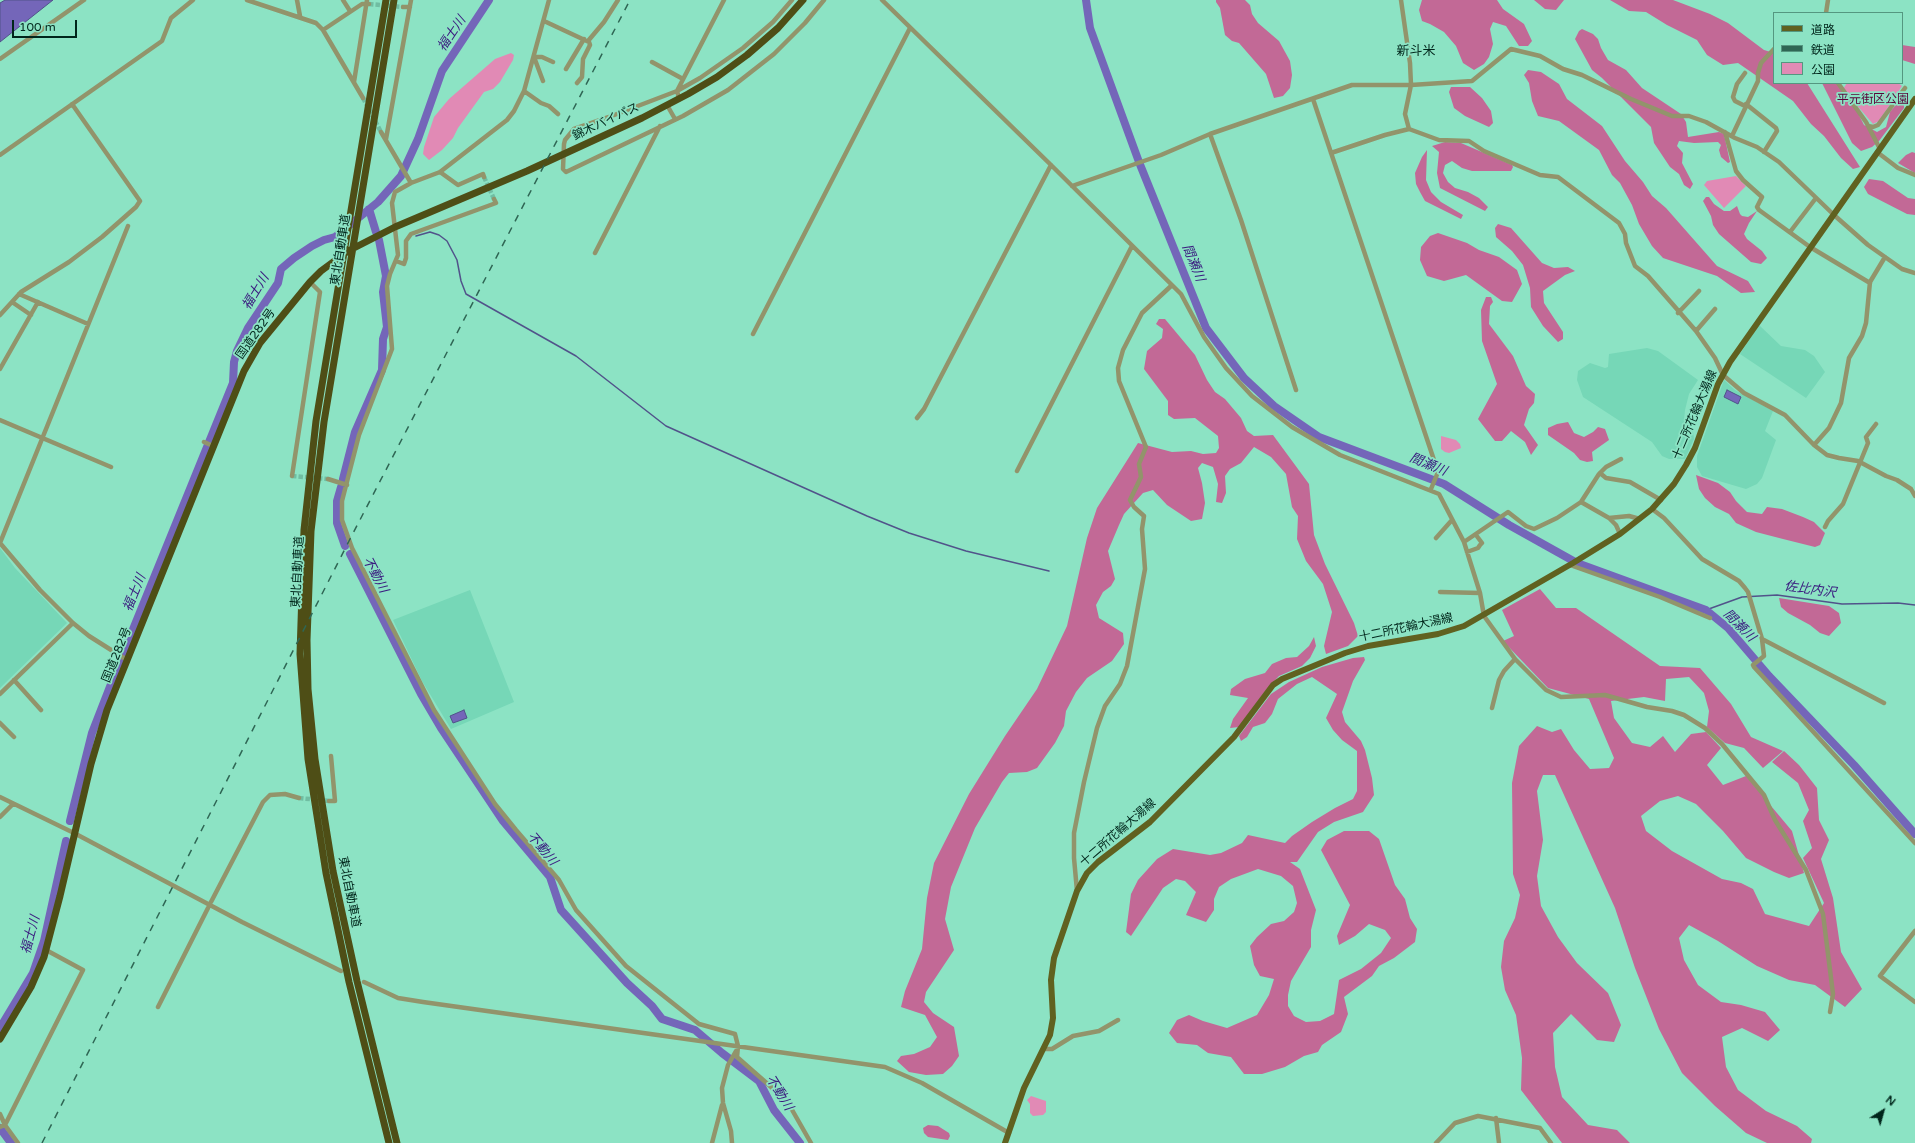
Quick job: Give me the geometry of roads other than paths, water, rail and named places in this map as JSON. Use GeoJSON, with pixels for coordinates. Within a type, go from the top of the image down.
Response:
{"type":"FeatureCollection","features":[{"type":"Feature","properties":{"kind":"highway","name":"東北自動車道"},"geometry":{"type":"LineString","coordinates":[[386,0],[316,421],[304,530],[300,654],[308,760],[326,873],[349,982],[389,1143]]}},
{"type":"Feature","properties":{"kind":"highway","name":"東北自動車道"},"geometry":{"type":"LineString","coordinates":[[394,0],[324,422],[311,531],[307,640],[308,689],[315,759],[333,871],[355,974],[397,1143]]}},
{"type":"Feature","properties":{"kind":"highway","name":"錦木バイパス"},"geometry":{"type":"LineString","coordinates":[[395,227],[570,151],[667,105],[678,95],[717,77],[747,55],[778,28],[803,0]]}},
{"type":"Feature","properties":{"kind":"highway","name":"国道282号"},"geometry":{"type":"LineString","coordinates":[[0,1040],[32,986],[46,950],[97,740],[107,710],[244,371],[260,343],[310,282],[321,271],[348,251],[395,227]]}},
{"type":"Feature","properties":{"kind":"main road","name":"十二所花輪大湯線"},"geometry":{"type":"LineString","coordinates":[[1005,1143],[1024,1088],[1050,1035],[1053,1018],[1051,980],[1054,958],[1077,891],[1087,873],[1098,862],[1150,822],[1234,737],[1274,685],[1282,679],[1345,653],[1382,643],[1419,638],[1464,626],[1484,616],[1572,564],[1620,534],[1652,509],[1661,500],[1686,465],[1695,448],[1723,375],[1770,303],[1915,99]]}},
{"type":"Feature","properties":{"kind":"street"},"geometry":{"type":"LineString","coordinates":[[0,59],[84,0]]}},
{"type":"Feature","properties":{"kind":"street"},"geometry":{"type":"LineString","coordinates":[[0,155],[162,41],[171,18],[193,0]]}},
{"type":"Feature","properties":{"kind":"street"},"geometry":{"type":"LineString","coordinates":[[247,0],[300,16],[316,23],[323,30],[363,98]]}},
{"type":"Feature","properties":{"kind":"street"},"geometry":{"type":"LineString","coordinates":[[297,0],[300,16]]}},
{"type":"Feature","properties":{"kind":"street"},"geometry":{"type":"LineString","coordinates":[[343,0],[350,11]]}},
{"type":"Feature","properties":{"kind":"street"},"geometry":{"type":"LineString","coordinates":[[386,139],[411,0]]}},
{"type":"Feature","properties":{"kind":"street"},"geometry":{"type":"LineString","coordinates":[[549,0],[524,91],[514,111],[507,120],[440,172],[411,183],[395,192],[392,203],[398,245],[396,262],[390,274],[387,286],[392,349],[359,435],[341,511],[345,530],[389,623],[434,710],[495,804],[559,880],[576,910],[626,966],[698,1024],[735,1034],[738,1046],[737,1057],[787,1101],[811,1143]]}},
{"type":"Feature","properties":{"kind":"street"},"geometry":{"type":"LineString","coordinates":[[566,69],[586,40],[604,22],[618,0]]}},
{"type":"Feature","properties":{"kind":"street"},"geometry":{"type":"LineString","coordinates":[[678,95],[683,79],[724,0]]}},
{"type":"Feature","properties":{"kind":"street"},"geometry":{"type":"LineString","coordinates":[[792,0],[773,22],[743,48],[678,95],[574,128],[565,140],[563,169],[566,172],[570,172],[718,96],[759,67],[790,39],[824,0]]}},
{"type":"Feature","properties":{"kind":"street"},"geometry":{"type":"LineString","coordinates":[[882,0],[1051,165],[1171,286],[1181,294],[1204,337],[1226,368],[1252,396],[1292,427],[1340,455],[1432,488],[1439,494],[1464,542],[1480,593],[1484,616],[1515,659],[1546,690],[1561,697],[1605,695],[1647,707],[1672,711],[1684,715],[1705,728],[1722,744],[1764,795],[1775,820],[1806,870],[1823,914],[1833,994],[1830,1012]]}},
{"type":"Feature","properties":{"kind":"street"},"geometry":{"type":"LineString","coordinates":[[1401,0],[1411,85],[1405,114],[1409,129]]}},
{"type":"Feature","properties":{"kind":"street"},"geometry":{"type":"LineString","coordinates":[[1826,12],[1828,0]]}},
{"type":"Feature","properties":{"kind":"street"},"geometry":{"type":"LineString","coordinates":[[323,30],[350,11],[362,4],[367,3],[354,82]]}},
{"type":"Feature","properties":{"kind":"street"},"geometry":{"type":"LineString","coordinates":[[403,7],[410,7]]}},
{"type":"Feature","properties":{"kind":"street"},"geometry":{"type":"LineString","coordinates":[[544,21],[586,40],[590,45],[584,59],[582,77],[577,83]]}},
{"type":"Feature","properties":{"kind":"street"},"geometry":{"type":"LineString","coordinates":[[753,334],[910,28]]}},
{"type":"Feature","properties":{"kind":"street"},"geometry":{"type":"LineString","coordinates":[[1072,186],[1154,157],[1210,134],[1352,85],[1411,85],[1472,81],[1511,49],[1540,56],[1564,69],[1582,75],[1631,99],[1672,116],[1689,116],[1706,122],[1764,152],[1779,162],[1834,215],[1885,257],[1902,269],[1915,273]]}},
{"type":"Feature","properties":{"kind":"street"},"geometry":{"type":"LineString","coordinates":[[1732,136],[1758,81],[1758,73],[1761,63],[1773,51]]}},
{"type":"Feature","properties":{"kind":"street"},"geometry":{"type":"LineString","coordinates":[[534,57],[542,57],[553,62]]}},
{"type":"Feature","properties":{"kind":"street"},"geometry":{"type":"LineString","coordinates":[[534,57],[543,81]]}},
{"type":"Feature","properties":{"kind":"street"},"geometry":{"type":"LineString","coordinates":[[652,62],[683,79]]}},
{"type":"Feature","properties":{"kind":"street"},"geometry":{"type":"LineString","coordinates":[[1746,73],[1737,84],[1733,98],[1735,101],[1746,105],[1776,128],[1777,131],[1764,152]]}},
{"type":"Feature","properties":{"kind":"street"},"geometry":{"type":"LineString","coordinates":[[1839,84],[1868,126],[1878,150],[1898,168],[1915,175]]}},
{"type":"Feature","properties":{"kind":"street"},"geometry":{"type":"LineString","coordinates":[[1868,126],[1873,127],[1878,125],[1905,88]]}},
{"type":"Feature","properties":{"kind":"street"},"geometry":{"type":"LineString","coordinates":[[524,91],[541,103],[549,106],[558,114]]}},
{"type":"Feature","properties":{"kind":"street"},"geometry":{"type":"LineString","coordinates":[[1313,99],[1438,472],[1432,488]]}},
{"type":"Feature","properties":{"kind":"street"},"geometry":{"type":"LineString","coordinates":[[0,315],[19,294],[69,262],[102,237],[136,207],[140,201],[72,104]]}},
{"type":"Feature","properties":{"kind":"street"},"geometry":{"type":"LineString","coordinates":[[667,105],[675,119]]}},
{"type":"Feature","properties":{"kind":"street"},"geometry":{"type":"LineString","coordinates":[[595,253],[660,126]]}},
{"type":"Feature","properties":{"kind":"street"},"geometry":{"type":"LineString","coordinates":[[1331,153],[1385,134],[1409,129],[1438,140],[1469,141],[1484,151],[1540,175],[1558,177],[1619,223],[1625,234],[1626,243],[1635,266],[1648,276],[1696,331],[1715,358],[1723,375],[1744,393],[1785,414],[1814,445],[1827,455],[1860,462],[1896,480],[1911,490],[1915,496]]}},
{"type":"Feature","properties":{"kind":"street"},"geometry":{"type":"LineString","coordinates":[[381,132],[411,183]]}},
{"type":"Feature","properties":{"kind":"street"},"geometry":{"type":"LineString","coordinates":[[1725,132],[1736,171],[1743,180],[1762,197],[1757,207],[1810,247],[1870,284]]}},
{"type":"Feature","properties":{"kind":"street"},"geometry":{"type":"LineString","coordinates":[[1210,134],[1241,220],[1296,390]]}},
{"type":"Feature","properties":{"kind":"street"},"geometry":{"type":"LineString","coordinates":[[917,418],[924,409],[1051,165]]}},
{"type":"Feature","properties":{"kind":"street"},"geometry":{"type":"LineString","coordinates":[[440,172],[458,185],[483,174],[484,176]]}},
{"type":"Feature","properties":{"kind":"street"},"geometry":{"type":"LineString","coordinates":[[1790,232],[1816,198]]}},
{"type":"Feature","properties":{"kind":"street"},"geometry":{"type":"LineString","coordinates":[[396,262],[404,264],[406,258],[406,241],[411,234],[496,203],[494,199]]}},
{"type":"Feature","properties":{"kind":"street"},"geometry":{"type":"LineString","coordinates":[[127,660],[89,636],[73,623],[40,590],[0,543],[128,226]]}},
{"type":"Feature","properties":{"kind":"street"},"geometry":{"type":"LineString","coordinates":[[1017,471],[1132,246]]}},
{"type":"Feature","properties":{"kind":"street"},"geometry":{"type":"LineString","coordinates":[[1814,445],[1829,428],[1841,403],[1848,358],[1862,336],[1866,323],[1870,284],[1885,257]]}},
{"type":"Feature","properties":{"kind":"street"},"geometry":{"type":"LineString","coordinates":[[292,476],[320,292],[310,282]]}},
{"type":"Feature","properties":{"kind":"street"},"geometry":{"type":"LineString","coordinates":[[1077,891],[1074,858],[1074,833],[1084,782],[1097,728],[1105,706],[1120,684],[1128,666],[1146,570],[1142,529],[1144,516],[1134,508],[1130,500],[1141,477],[1139,464],[1146,448],[1119,381],[1118,368],[1123,350],[1142,313],[1171,286]]}},
{"type":"Feature","properties":{"kind":"street"},"geometry":{"type":"LineString","coordinates":[[1678,312],[1699,291]]}},
{"type":"Feature","properties":{"kind":"street"},"geometry":{"type":"LineString","coordinates":[[19,294],[88,324]]}},
{"type":"Feature","properties":{"kind":"street"},"geometry":{"type":"LineString","coordinates":[[12,302],[31,315]]}},
{"type":"Feature","properties":{"kind":"street"},"geometry":{"type":"LineString","coordinates":[[0,369],[38,302]]}},
{"type":"Feature","properties":{"kind":"street"},"geometry":{"type":"LineString","coordinates":[[1696,331],[1716,309]]}},
{"type":"Feature","properties":{"kind":"street"},"geometry":{"type":"LineString","coordinates":[[0,420],[111,467]]}},
{"type":"Feature","properties":{"kind":"street"},"geometry":{"type":"LineString","coordinates":[[1825,527],[1828,521],[1843,504],[1868,443],[1866,437],[1876,424]]}},
{"type":"Feature","properties":{"kind":"street"},"geometry":{"type":"LineString","coordinates":[[204,442],[213,446]]}},
{"type":"Feature","properties":{"kind":"street"},"geometry":{"type":"LineString","coordinates":[[1464,542],[1508,512],[1526,526],[1534,529],[1557,518],[1581,502],[1600,473],[1606,467],[1621,458]]}},
{"type":"Feature","properties":{"kind":"street"},"geometry":{"type":"LineString","coordinates":[[1600,473],[1606,478],[1630,482],[1661,500]]}},
{"type":"Feature","properties":{"kind":"street"},"geometry":{"type":"LineString","coordinates":[[328,479],[347,485]]}},
{"type":"Feature","properties":{"kind":"street"},"geometry":{"type":"LineString","coordinates":[[1581,502],[1609,518],[1616,525],[1620,534]]}},
{"type":"Feature","properties":{"kind":"street"},"geometry":{"type":"LineString","coordinates":[[1652,509],[1664,518],[1702,559],[1739,582],[1748,592],[1762,639],[1764,656],[1753,665],[1915,843]]}},
{"type":"Feature","properties":{"kind":"street"},"geometry":{"type":"LineString","coordinates":[[1609,518],[1629,516],[1640,519]]}},
{"type":"Feature","properties":{"kind":"street"},"geometry":{"type":"LineString","coordinates":[[1436,538],[1452,520]]}},
{"type":"Feature","properties":{"kind":"street"},"geometry":{"type":"LineString","coordinates":[[1467,552],[1478,548],[1482,543],[1476,535]]}},
{"type":"Feature","properties":{"kind":"street"},"geometry":{"type":"LineString","coordinates":[[1572,564],[1660,597],[1710,618]]}},
{"type":"Feature","properties":{"kind":"street"},"geometry":{"type":"LineString","coordinates":[[1440,592],[1480,593]]}},
{"type":"Feature","properties":{"kind":"street"},"geometry":{"type":"LineString","coordinates":[[0,694],[73,623]]}},
{"type":"Feature","properties":{"kind":"street"},"geometry":{"type":"LineString","coordinates":[[1762,639],[1884,703]]}},
{"type":"Feature","properties":{"kind":"street"},"geometry":{"type":"LineString","coordinates":[[1492,708],[1495,689],[1499,680],[1504,671],[1515,659]]}},
{"type":"Feature","properties":{"kind":"street"},"geometry":{"type":"LineString","coordinates":[[14,680],[41,710]]}},
{"type":"Feature","properties":{"kind":"street"},"geometry":{"type":"LineString","coordinates":[[0,723],[14,737]]}},
{"type":"Feature","properties":{"kind":"street"},"geometry":{"type":"LineString","coordinates":[[329,801],[335,801],[330,756]]}},
{"type":"Feature","properties":{"kind":"street"},"geometry":{"type":"LineString","coordinates":[[211,902],[263,802],[270,795],[284,794],[299,798]]}},
{"type":"Feature","properties":{"kind":"street"},"geometry":{"type":"LineString","coordinates":[[0,797],[74,833],[168,884],[341,971]]}},
{"type":"Feature","properties":{"kind":"street"},"geometry":{"type":"LineString","coordinates":[[0,817],[13,804]]}},
{"type":"Feature","properties":{"kind":"street"},"geometry":{"type":"LineString","coordinates":[[158,1007],[208,908]]}},
{"type":"Feature","properties":{"kind":"street"},"geometry":{"type":"LineString","coordinates":[[1915,931],[1880,976],[1915,1002]]}},
{"type":"Feature","properties":{"kind":"street"},"geometry":{"type":"LineString","coordinates":[[3,1126],[83,970],[46,950]]}},
{"type":"Feature","properties":{"kind":"street"},"geometry":{"type":"LineString","coordinates":[[364,982],[398,998],[885,1067],[922,1083],[1008,1133]]}},
{"type":"Feature","properties":{"kind":"street"},"geometry":{"type":"LineString","coordinates":[[1043,1049],[1052,1049],[1073,1036],[1099,1031],[1118,1020]]}},
{"type":"Feature","properties":{"kind":"street"},"geometry":{"type":"LineString","coordinates":[[732,1143],[731,1131],[723,1103],[722,1088],[728,1064],[734,1057],[738,1046]]}},
{"type":"Feature","properties":{"kind":"street"},"geometry":{"type":"LineString","coordinates":[[712,1143],[723,1103]]}},
{"type":"Feature","properties":{"kind":"street"},"geometry":{"type":"LineString","coordinates":[[0,1114],[3,1126],[18,1143]]}},
{"type":"Feature","properties":{"kind":"street"},"geometry":{"type":"LineString","coordinates":[[1436,1143],[1452,1125],[1478,1116],[1496,1118],[1540,1128],[1551,1143]]}},
{"type":"Feature","properties":{"kind":"street"},"geometry":{"type":"LineString","coordinates":[[1496,1118],[1499,1143]]}},
{"type":"Feature","properties":{"kind":"waterway","name":"福士川"},"geometry":{"type":"LineString","coordinates":[[123,654],[233,383],[234,362],[237,351],[248,328],[278,283],[281,269],[312,246],[324,240],[335,237],[378,202],[401,176],[418,139],[442,71],[489,0]]}},
{"type":"Feature","properties":{"kind":"waterway","name":"間瀬川"},"geometry":{"type":"LineString","coordinates":[[1086,0],[1090,28],[1139,162],[1206,328],[1244,378],[1274,406],[1319,437],[1444,484],[1509,525],[1577,563],[1706,610],[1728,628],[1769,676],[1854,765],[1915,834]]}},
{"type":"Feature","properties":{"kind":"waterway","name":"不動川"},"geometry":{"type":"LineString","coordinates":[[369,209],[376,232]]}},
{"type":"Feature","properties":{"kind":"waterway"},"geometry":{"type":"LineString","coordinates":[[416,236],[430,232],[439,235],[447,241],[457,260],[461,281],[466,294],[576,356],[666,426],[867,516],[909,533],[966,551],[1049,571]]}},
{"type":"Feature","properties":{"kind":"waterway","name":"不動川"},"geometry":{"type":"LineString","coordinates":[[343,479],[355,432],[382,370],[383,339],[387,327],[383,292],[386,276],[379,240]]}},
{"type":"Feature","properties":{"kind":"waterway","name":"不動川"},"geometry":{"type":"LineString","coordinates":[[341,487],[337,501],[337,523],[345,546]]}},
{"type":"Feature","properties":{"kind":"waterway","name":"不動川"},"geometry":{"type":"LineString","coordinates":[[350,554],[421,694],[441,728],[503,821],[550,877],[561,910],[627,983],[652,1006],[662,1019],[695,1030],[759,1081],[774,1110],[800,1143]]}},
{"type":"Feature","properties":{"kind":"waterway","name":"佐比内沢"},"geometry":{"type":"LineString","coordinates":[[1706,610],[1742,597],[1777,595],[1842,604],[1898,603],[1915,605]]}},
{"type":"Feature","properties":{"kind":"waterway","name":"福士川"},"geometry":{"type":"LineString","coordinates":[[70,821],[92,733],[120,661]]}},
{"type":"Feature","properties":{"kind":"waterway","name":"福士川"},"geometry":{"type":"LineString","coordinates":[[0,1028],[33,973],[44,941],[66,841]]}},
{"type":"Feature","properties":{"kind":"waterway"},"geometry":{"type":"LineString","coordinates":[[0,1128],[11,1143]]}},
{"type":"Feature","properties":{"kind":"tunnel"},"geometry":{"type":"LineString","coordinates":[[369,4],[403,7]]}},
{"type":"Feature","properties":{"kind":"tunnel"},"geometry":{"type":"LineString","coordinates":[[363,98],[381,132]]}},
{"type":"Feature","properties":{"kind":"tunnel"},"geometry":{"type":"LineString","coordinates":[[484,177],[494,199]]}},
{"type":"Feature","properties":{"kind":"tunnel"},"geometry":{"type":"LineString","coordinates":[[292,476],[328,479]]}},
{"type":"Feature","properties":{"kind":"tunnel"},"geometry":{"type":"LineString","coordinates":[[299,798],[329,801]]}},
{"type":"Feature","properties":{"kind":"railway"},"geometry":{"type":"LineString","coordinates":[[42,1143],[349,541],[630,0]]}},
{"type":"Feature","properties":{"kind":"district","name":"新斗米"},"geometry":{"type":"Point","coordinates":[1416,52]}},
{"type":"Feature","properties":{"kind":"park label","name":"平元街区公園"},"geometry":{"type":"Point","coordinates":[1873,100]}}]}
